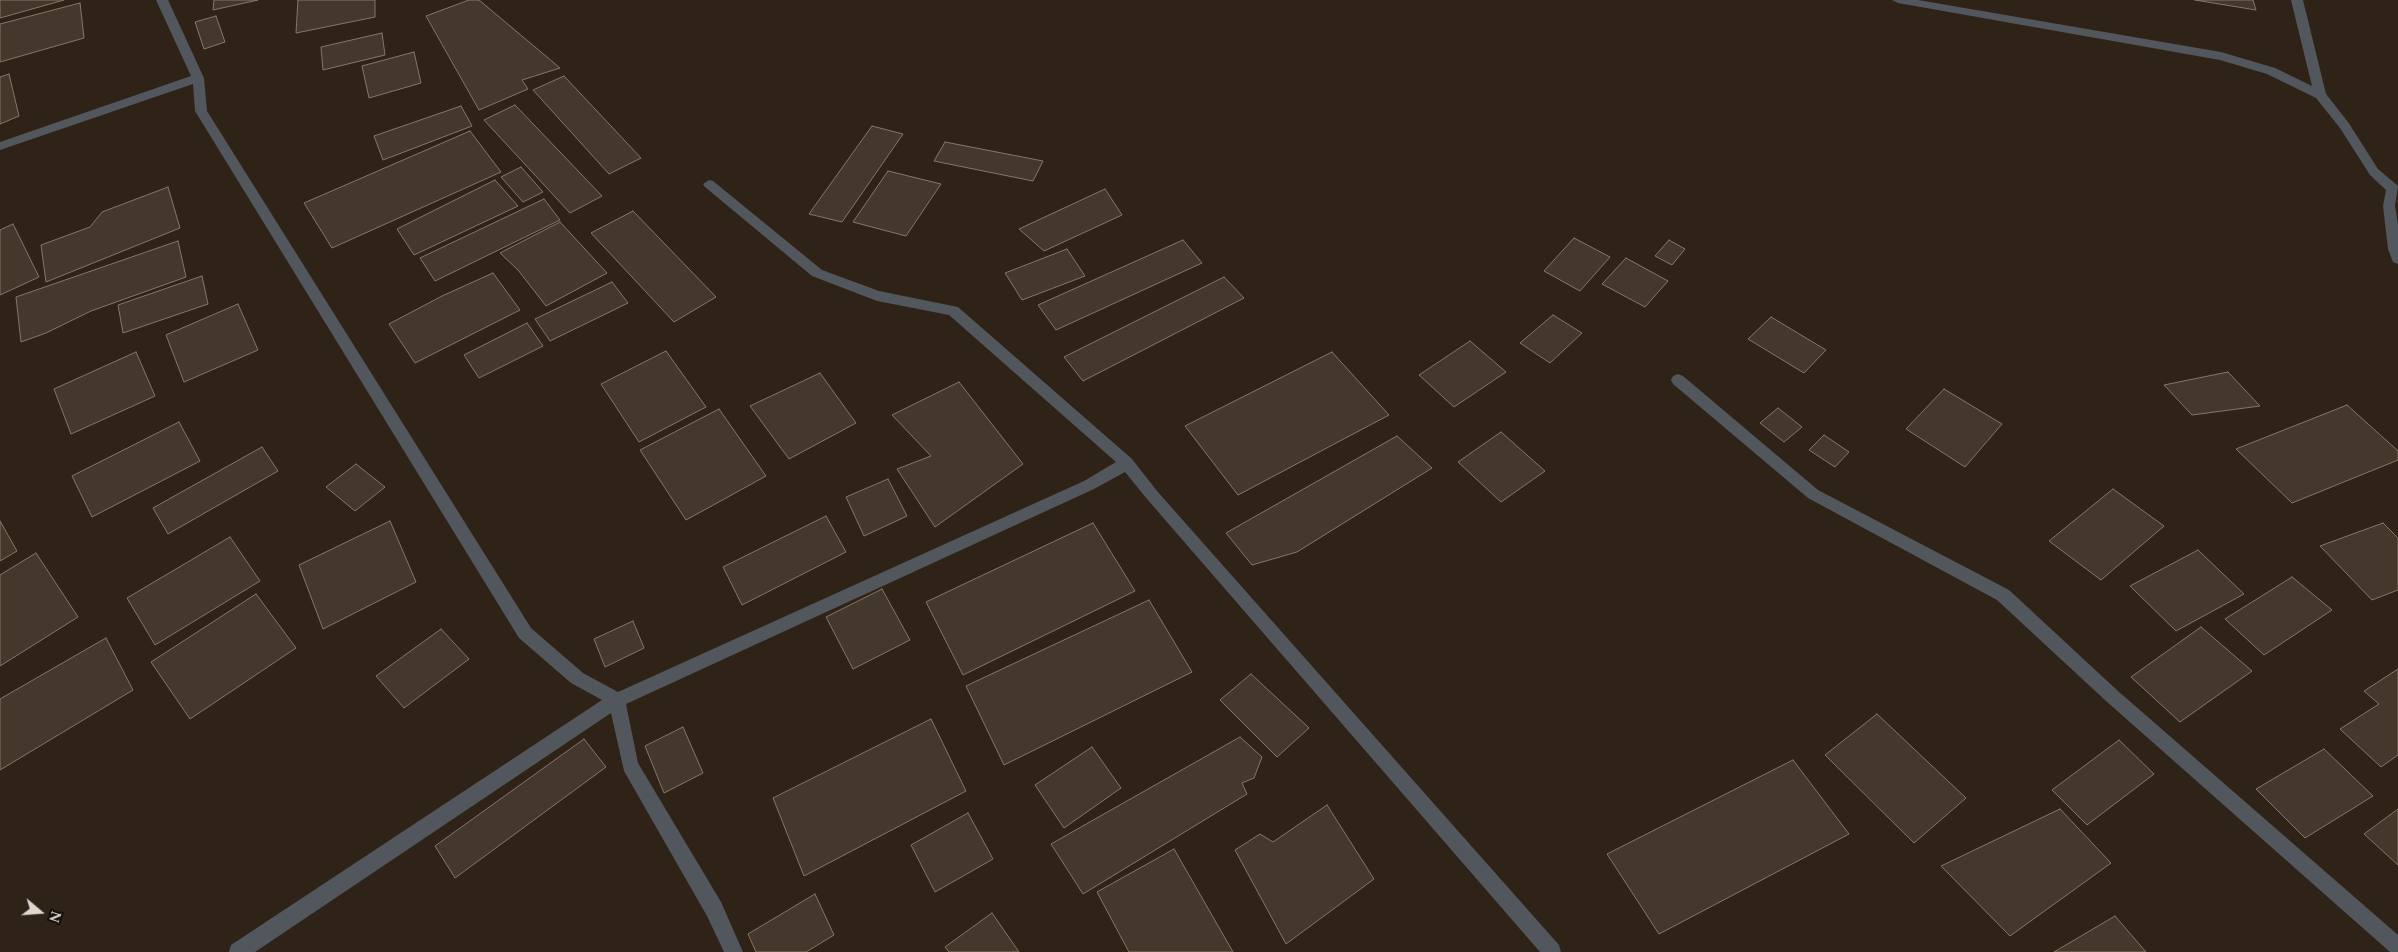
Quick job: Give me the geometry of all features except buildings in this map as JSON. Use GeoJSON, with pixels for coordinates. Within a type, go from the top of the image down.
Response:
{"type":"FeatureCollection","features":[{"type":"Feature","properties":{"kind":"street"},"geometry":{"type":"LineString","coordinates":[[162,0],[198,78],[201,111],[525,633],[576,678],[617,700]]}},
{"type":"Feature","properties":{"kind":"street"},"geometry":{"type":"LineString","coordinates":[[1898,0],[2221,56],[2271,71],[2320,95]]}},
{"type":"Feature","properties":{"kind":"street"},"geometry":{"type":"LineString","coordinates":[[2297,0],[2320,95],[2344,125],[2374,172],[2395,190],[2389,206],[2398,259]]}},
{"type":"Feature","properties":{"kind":"street"},"geometry":{"type":"LineString","coordinates":[[0,146],[198,78]]}},
{"type":"Feature","properties":{"kind":"street"},"geometry":{"type":"LineString","coordinates":[[709,184],[818,273],[877,296],[953,312],[1127,462],[1152,495],[1552,952]]}},
{"type":"Feature","properties":{"kind":"street"},"geometry":{"type":"LineString","coordinates":[[1678,380],[1813,494],[2003,595],[2112,696],[2398,947]]}},
{"type":"Feature","properties":{"kind":"street"},"geometry":{"type":"LineString","coordinates":[[238,952],[617,700],[1089,485],[1127,462]]}},
{"type":"Feature","properties":{"kind":"street"},"geometry":{"type":"LineString","coordinates":[[617,700],[630,765],[714,909],[734,952]]}}]}
